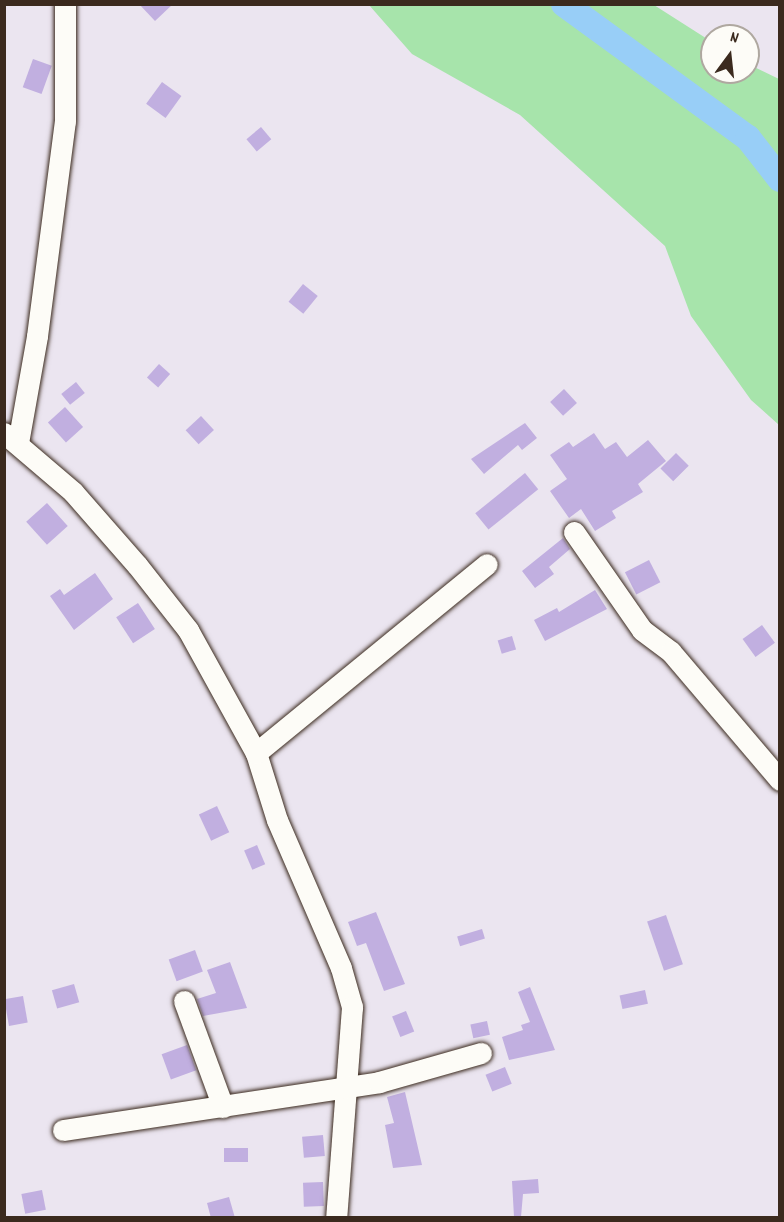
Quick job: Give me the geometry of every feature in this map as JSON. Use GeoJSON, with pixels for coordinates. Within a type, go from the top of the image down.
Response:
{"type":"FeatureCollection","features":[{"type":"Feature","properties":{"kind":"street"},"geometry":{"type":"LineString","coordinates":[[65,4],[65,121],[37,336],[9,440],[73,492],[188,630],[256,753],[278,820],[340,968],[352,1007],[336,1218]]}},
{"type":"Feature","properties":{"kind":"street"},"geometry":{"type":"LineString","coordinates":[[574,532],[642,630],[671,652],[780,780]]}},
{"type":"Feature","properties":{"kind":"street"},"geometry":{"type":"LineString","coordinates":[[256,753],[487,564]]}},
{"type":"Feature","properties":{"kind":"street"},"geometry":{"type":"LineString","coordinates":[[183,1001],[224,1107]]}},
{"type":"Feature","properties":{"kind":"street"},"geometry":{"type":"LineString","coordinates":[[63,1130],[346,1088],[481,1053]]}},
{"type":"Feature","properties":{"kind":"green space"},"geometry":{"type":"Polygon","coordinates":[[[369,5],[654,5],[700,34],[700,84],[760,84],[760,70],[779,79],[779,425],[751,400],[691,316],[665,246],[520,115],[412,54],[369,5]]]}},
{"type":"Feature","properties":{"kind":"building"},"geometry":{"type":"Polygon","coordinates":[[[139,4],[173,4],[155,21],[139,4]]]}},
{"type":"Feature","properties":{"kind":"building"},"geometry":{"type":"Polygon","coordinates":[[[33,59],[52,66],[42,94],[23,87],[33,59]]]}},
{"type":"Feature","properties":{"kind":"building"},"geometry":{"type":"Polygon","coordinates":[[[162,82],[181,96],[166,118],[146,104],[162,82]]]}},
{"type":"Feature","properties":{"kind":"building"},"geometry":{"type":"Polygon","coordinates":[[[261,127],[271,139],[257,151],[246,139],[261,127]]]}},
{"type":"Feature","properties":{"kind":"building"},"geometry":{"type":"Polygon","coordinates":[[[303,284],[318,296],[303,314],[289,302],[303,284]]]}},
{"type":"Feature","properties":{"kind":"building"},"geometry":{"type":"Polygon","coordinates":[[[159,364],[170,374],[158,387],[147,377],[159,364]]]}},
{"type":"Feature","properties":{"kind":"building"},"geometry":{"type":"Polygon","coordinates":[[[76,382],[85,393],[70,405],[61,394],[76,382]]]}},
{"type":"Feature","properties":{"kind":"building"},"geometry":{"type":"Polygon","coordinates":[[[564,389],[577,403],[563,416],[550,402],[564,389]]]}},
{"type":"Feature","properties":{"kind":"building"},"geometry":{"type":"Polygon","coordinates":[[[65,407],[83,427],[66,442],[48,422],[65,407]]]}},
{"type":"Feature","properties":{"kind":"building"},"geometry":{"type":"Polygon","coordinates":[[[201,416],[214,430],[199,444],[186,430],[201,416]]]}},
{"type":"Feature","properties":{"kind":"building"},"geometry":{"type":"Polygon","coordinates":[[[525,423],[537,438],[522,450],[518,445],[484,474],[471,459],[525,423]]]}},
{"type":"Feature","properties":{"kind":"building"},"geometry":{"type":"Polygon","coordinates":[[[594,433],[605,449],[616,442],[627,457],[648,440],[666,461],[638,484],[643,492],[612,511],[616,518],[595,531],[581,509],[569,518],[550,491],[567,479],[550,455],[569,442],[573,447],[594,433]]]}},
{"type":"Feature","properties":{"kind":"building"},"geometry":{"type":"Polygon","coordinates":[[[676,453],[689,466],[673,481],[660,469],[676,453]]]}},
{"type":"Feature","properties":{"kind":"building"},"geometry":{"type":"Polygon","coordinates":[[[525,473],[538,489],[488,530],[475,513],[525,473]]]}},
{"type":"Feature","properties":{"kind":"building"},"geometry":{"type":"Polygon","coordinates":[[[47,503],[68,526],[47,545],[26,522],[47,503]]]}},
{"type":"Feature","properties":{"kind":"building"},"geometry":{"type":"Polygon","coordinates":[[[563,538],[570,549],[549,567],[554,574],[535,588],[522,571],[563,538]]]}},
{"type":"Feature","properties":{"kind":"building"},"geometry":{"type":"Polygon","coordinates":[[[649,560],[660,582],[636,595],[625,572],[649,560]]]}},
{"type":"Feature","properties":{"kind":"building"},"geometry":{"type":"Polygon","coordinates":[[[95,573],[113,599],[74,630],[50,596],[60,589],[64,595],[95,573]]]}},
{"type":"Feature","properties":{"kind":"building"},"geometry":{"type":"Polygon","coordinates":[[[595,590],[607,609],[545,641],[534,620],[557,608],[559,612],[595,590]]]}},
{"type":"Feature","properties":{"kind":"building"},"geometry":{"type":"Polygon","coordinates":[[[138,603],[155,629],[133,643],[116,617],[138,603]]]}},
{"type":"Feature","properties":{"kind":"building"},"geometry":{"type":"Polygon","coordinates":[[[762,625],[775,643],[756,657],[743,639],[762,625]]]}},
{"type":"Feature","properties":{"kind":"building"},"geometry":{"type":"Polygon","coordinates":[[[512,636],[516,649],[502,654],[498,640],[512,636]]]}},
{"type":"Feature","properties":{"kind":"building"},"geometry":{"type":"Polygon","coordinates":[[[217,806],[229,832],[211,841],[199,814],[217,806]]]}},
{"type":"Feature","properties":{"kind":"building"},"geometry":{"type":"Polygon","coordinates":[[[257,845],[265,864],[252,870],[244,850],[257,845]]]}},
{"type":"Feature","properties":{"kind":"building"},"geometry":{"type":"Polygon","coordinates":[[[376,912],[405,984],[384,991],[366,943],[357,946],[348,922],[376,912]]]}},
{"type":"Feature","properties":{"kind":"building"},"geometry":{"type":"Polygon","coordinates":[[[666,915],[683,964],[664,971],[647,922],[666,915]]]}},
{"type":"Feature","properties":{"kind":"building"},"geometry":{"type":"Polygon","coordinates":[[[482,929],[485,939],[460,946],[457,937],[482,929]]]}},
{"type":"Feature","properties":{"kind":"building"},"geometry":{"type":"Polygon","coordinates":[[[195,950],[203,972],[177,981],[169,960],[195,950]]]}},
{"type":"Feature","properties":{"kind":"building"},"geometry":{"type":"Polygon","coordinates":[[[230,962],[247,1008],[203,1016],[197,999],[216,993],[207,970],[230,962]]]}},
{"type":"Feature","properties":{"kind":"building"},"geometry":{"type":"Polygon","coordinates":[[[74,984],[79,1002],[57,1009],[52,990],[74,984]]]}},
{"type":"Feature","properties":{"kind":"building"},"geometry":{"type":"Polygon","coordinates":[[[530,987],[555,1050],[509,1060],[502,1037],[523,1030],[521,1025],[530,1022],[518,992],[530,987]]]}},
{"type":"Feature","properties":{"kind":"building"},"geometry":{"type":"Polygon","coordinates":[[[645,990],[648,1004],[622,1009],[620,995],[645,990]]]}},
{"type":"Feature","properties":{"kind":"building"},"geometry":{"type":"Polygon","coordinates":[[[23,996],[28,1023],[9,1026],[4,999],[23,996]]]}},
{"type":"Feature","properties":{"kind":"building"},"geometry":{"type":"Polygon","coordinates":[[[406,1011],[414,1031],[400,1037],[392,1017],[406,1011]]]}},
{"type":"Feature","properties":{"kind":"building"},"geometry":{"type":"Polygon","coordinates":[[[487,1021],[490,1035],[473,1038],[470,1025],[487,1021]]]}},
{"type":"Feature","properties":{"kind":"building"},"geometry":{"type":"Polygon","coordinates":[[[187,1045],[196,1070],[171,1080],[162,1054],[187,1045]]]}},
{"type":"Feature","properties":{"kind":"building"},"geometry":{"type":"Polygon","coordinates":[[[505,1067],[512,1084],[492,1092],[486,1075],[505,1067]]]}},
{"type":"Feature","properties":{"kind":"building"},"geometry":{"type":"Polygon","coordinates":[[[405,1092],[422,1165],[393,1168],[385,1125],[394,1123],[387,1097],[405,1092]]]}},
{"type":"Feature","properties":{"kind":"building"},"geometry":{"type":"Polygon","coordinates":[[[323,1135],[325,1156],[304,1158],[302,1137],[323,1135]]]}},
{"type":"Feature","properties":{"kind":"building"},"geometry":{"type":"Polygon","coordinates":[[[224,1148],[248,1148],[248,1162],[224,1162],[224,1148]]]}},
{"type":"Feature","properties":{"kind":"building"},"geometry":{"type":"Polygon","coordinates":[[[538,1179],[539,1193],[523,1194],[521,1217],[514,1217],[512,1181],[538,1179]]]}},
{"type":"Feature","properties":{"kind":"building"},"geometry":{"type":"Polygon","coordinates":[[[323,1182],[324,1206],[304,1207],[303,1183],[323,1182]]]}},
{"type":"Feature","properties":{"kind":"building"},"geometry":{"type":"Polygon","coordinates":[[[42,1190],[46,1210],[25,1214],[21,1194],[42,1190]]]}},
{"type":"Feature","properties":{"kind":"building"},"geometry":{"type":"Polygon","coordinates":[[[229,1197],[235,1218],[211,1218],[207,1203],[229,1197]]]}},
{"type":"Feature","properties":{"kind":"waterway"},"geometry":{"type":"LineString","coordinates":[[564,4],[748,138],[780,179]]}}]}
